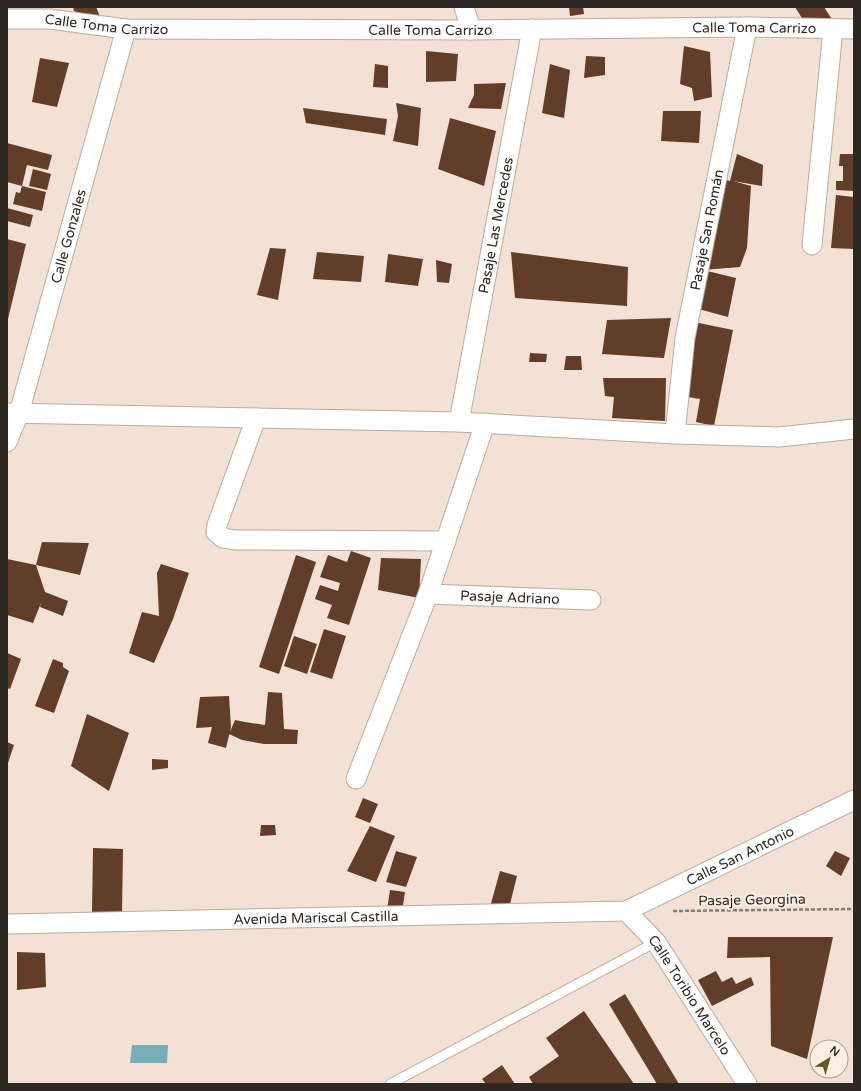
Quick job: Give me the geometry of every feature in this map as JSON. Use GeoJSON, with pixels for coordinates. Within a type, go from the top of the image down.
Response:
{"type":"FeatureCollection","features":[{"type":"Feature","properties":{"kind":"street"},"geometry":{"type":"LineString","coordinates":[[464,7],[470,30]]}},
{"type":"Feature","properties":{"kind":"street","name":"Calle Toma Carrizo"},"geometry":{"type":"LineString","coordinates":[[7,19],[47,13],[126,29],[470,30],[747,27],[854,29]]}},
{"type":"Feature","properties":{"kind":"street","name":"Pasaje San Román"},"geometry":{"type":"LineString","coordinates":[[675,434],[685,338],[747,27]]}},
{"type":"Feature","properties":{"kind":"street","name":"Calle Gonzales"},"geometry":{"type":"LineString","coordinates":[[7,442],[13,413],[126,29]]}},
{"type":"Feature","properties":{"kind":"street","name":"Pasaje Las Mercedes"},"geometry":{"type":"LineString","coordinates":[[459,422],[532,29]]}},
{"type":"Feature","properties":{"kind":"street"},"geometry":{"type":"LineString","coordinates":[[812,245],[833,29]]}},
{"type":"Feature","properties":{"kind":"street"},"geometry":{"type":"LineString","coordinates":[[13,413],[459,422],[779,438],[854,429]]}},
{"type":"Feature","properties":{"kind":"street"},"geometry":{"type":"LineString","coordinates":[[256,418],[217,525],[216,532],[223,538],[234,540],[446,541]]}},
{"type":"Feature","properties":{"kind":"street"},"geometry":{"type":"LineString","coordinates":[[356,779],[428,594],[485,423]]}},
{"type":"Feature","properties":{"kind":"street","name":"Pasaje Adriano"},"geometry":{"type":"LineString","coordinates":[[428,594],[591,600]]}},
{"type":"Feature","properties":{"kind":"street","name":"Calle San Antonio"},"geometry":{"type":"LineString","coordinates":[[626,911],[854,800]]}},
{"type":"Feature","properties":{"kind":"street","name":"Avenida Mariscal Castilla"},"geometry":{"type":"LineString","coordinates":[[7,924],[626,911]]}},
{"type":"Feature","properties":{"kind":"street","name":"Calle Toribio Marcelo"},"geometry":{"type":"LineString","coordinates":[[626,911],[656,942],[747,1084]]}},
{"type":"Feature","properties":{"kind":"lane"},"geometry":{"type":"LineString","coordinates":[[390,1084],[656,942]]}},
{"type":"Feature","properties":{"kind":"path","name":"Pasaje Georgina"},"geometry":{"type":"LineString","coordinates":[[665,911],[854,908]]}},
{"type":"Feature","properties":{"kind":"water"},"geometry":{"type":"Polygon","coordinates":[[[132,1045],[168,1045],[167,1063],[130,1063],[132,1045]]]}},
{"type":"Feature","properties":{"kind":"building"},"geometry":{"type":"Polygon","coordinates":[[[73,7],[96,7],[101,19],[74,11],[73,7]]]}},
{"type":"Feature","properties":{"kind":"building"},"geometry":{"type":"Polygon","coordinates":[[[569,7],[583,7],[584,14],[570,16],[569,7]]]}},
{"type":"Feature","properties":{"kind":"building"},"geometry":{"type":"Polygon","coordinates":[[[795,7],[824,7],[835,24],[805,23],[795,7]]]}},
{"type":"Feature","properties":{"kind":"building"},"geometry":{"type":"Polygon","coordinates":[[[684,46],[710,52],[712,97],[694,101],[692,88],[680,84],[684,46]]]}},
{"type":"Feature","properties":{"kind":"building"},"geometry":{"type":"Polygon","coordinates":[[[426,51],[458,54],[456,81],[426,82],[426,51]]]}},
{"type":"Feature","properties":{"kind":"building"},"geometry":{"type":"Polygon","coordinates":[[[586,56],[605,57],[605,75],[584,78],[586,56]]]}},
{"type":"Feature","properties":{"kind":"building"},"geometry":{"type":"Polygon","coordinates":[[[40,58],[69,63],[57,107],[32,102],[40,58]]]}},
{"type":"Feature","properties":{"kind":"building"},"geometry":{"type":"Polygon","coordinates":[[[375,64],[388,66],[388,88],[373,87],[375,64]]]}},
{"type":"Feature","properties":{"kind":"building"},"geometry":{"type":"Polygon","coordinates":[[[550,64],[570,70],[564,118],[542,113],[550,64]]]}},
{"type":"Feature","properties":{"kind":"building"},"geometry":{"type":"Polygon","coordinates":[[[506,83],[501,109],[468,108],[474,95],[474,84],[506,83]]]}},
{"type":"Feature","properties":{"kind":"building"},"geometry":{"type":"Polygon","coordinates":[[[396,103],[421,108],[418,146],[393,141],[398,116],[396,103]]]}},
{"type":"Feature","properties":{"kind":"building"},"geometry":{"type":"Polygon","coordinates":[[[303,108],[387,119],[385,135],[306,123],[303,108]]]}},
{"type":"Feature","properties":{"kind":"building"},"geometry":{"type":"Polygon","coordinates":[[[663,111],[701,111],[699,143],[661,141],[663,111]]]}},
{"type":"Feature","properties":{"kind":"building"},"geometry":{"type":"Polygon","coordinates":[[[450,118],[496,131],[484,186],[438,169],[450,118]]]}},
{"type":"Feature","properties":{"kind":"building"},"geometry":{"type":"Polygon","coordinates":[[[7,143],[52,155],[48,170],[27,165],[22,186],[7,182],[7,143]]]}},
{"type":"Feature","properties":{"kind":"building"},"geometry":{"type":"Polygon","coordinates":[[[737,154],[763,165],[762,186],[733,181],[751,186],[747,248],[740,267],[703,270],[736,278],[728,317],[695,308],[722,179],[730,181],[737,154]]]}},
{"type":"Feature","properties":{"kind":"building"},"geometry":{"type":"Polygon","coordinates":[[[840,154],[854,154],[854,191],[836,190],[836,181],[843,181],[843,166],[839,166],[840,154]]]}},
{"type":"Feature","properties":{"kind":"building"},"geometry":{"type":"Polygon","coordinates":[[[33,169],[51,174],[47,190],[29,186],[33,169]]]}},
{"type":"Feature","properties":{"kind":"building"},"geometry":{"type":"Polygon","coordinates":[[[22,186],[46,192],[42,211],[13,204],[16,192],[20,193],[22,186]]]}},
{"type":"Feature","properties":{"kind":"building"},"geometry":{"type":"Polygon","coordinates":[[[836,195],[854,197],[854,249],[831,248],[836,195]]]}},
{"type":"Feature","properties":{"kind":"building"},"geometry":{"type":"Polygon","coordinates":[[[7,208],[33,215],[30,227],[7,221],[7,208]]]}},
{"type":"Feature","properties":{"kind":"building"},"geometry":{"type":"Polygon","coordinates":[[[7,239],[26,244],[8,319],[7,319],[7,239]]]}},
{"type":"Feature","properties":{"kind":"building"},"geometry":{"type":"Polygon","coordinates":[[[270,248],[286,249],[278,300],[257,295],[270,248]]]}},
{"type":"Feature","properties":{"kind":"building"},"geometry":{"type":"Polygon","coordinates":[[[317,252],[364,256],[361,282],[313,279],[317,252]]]}},
{"type":"Feature","properties":{"kind":"building"},"geometry":{"type":"Polygon","coordinates":[[[511,252],[628,267],[627,306],[515,298],[511,252]]]}},
{"type":"Feature","properties":{"kind":"building"},"geometry":{"type":"Polygon","coordinates":[[[388,254],[423,259],[418,286],[385,282],[388,254]]]}},
{"type":"Feature","properties":{"kind":"building"},"geometry":{"type":"Polygon","coordinates":[[[436,260],[452,264],[449,283],[437,282],[436,260]]]}},
{"type":"Feature","properties":{"kind":"building"},"geometry":{"type":"Polygon","coordinates":[[[671,318],[664,358],[602,354],[607,320],[671,318]]]}},
{"type":"Feature","properties":{"kind":"building"},"geometry":{"type":"Polygon","coordinates":[[[694,322],[733,330],[714,426],[696,422],[700,399],[681,396],[694,322]]]}},
{"type":"Feature","properties":{"kind":"building"},"geometry":{"type":"Polygon","coordinates":[[[530,353],[547,354],[546,362],[529,362],[530,353]]]}},
{"type":"Feature","properties":{"kind":"building"},"geometry":{"type":"Polygon","coordinates":[[[566,356],[581,356],[582,370],[564,370],[566,356]]]}},
{"type":"Feature","properties":{"kind":"building"},"geometry":{"type":"Polygon","coordinates":[[[603,378],[666,378],[665,421],[612,418],[614,397],[605,396],[603,378]]]}},
{"type":"Feature","properties":{"kind":"building"},"geometry":{"type":"Polygon","coordinates":[[[42,542],[89,543],[80,575],[36,565],[42,542]]]}},
{"type":"Feature","properties":{"kind":"building"},"geometry":{"type":"Polygon","coordinates":[[[351,551],[371,558],[349,625],[327,618],[332,605],[315,599],[320,585],[338,591],[340,583],[320,577],[328,555],[347,562],[351,551]]]}},
{"type":"Feature","properties":{"kind":"building"},"geometry":{"type":"Polygon","coordinates":[[[296,555],[316,562],[279,674],[259,667],[296,555]]]}},
{"type":"Feature","properties":{"kind":"building"},"geometry":{"type":"Polygon","coordinates":[[[381,558],[421,559],[419,598],[378,590],[381,558]]]}},
{"type":"Feature","properties":{"kind":"building"},"geometry":{"type":"Polygon","coordinates":[[[7,559],[36,565],[45,592],[68,601],[63,616],[40,607],[41,603],[33,623],[7,615],[7,559]]]}},
{"type":"Feature","properties":{"kind":"building"},"geometry":{"type":"Polygon","coordinates":[[[161,564],[189,573],[173,619],[154,663],[129,653],[142,612],[159,616],[157,573],[161,564]]]}},
{"type":"Feature","properties":{"kind":"building"},"geometry":{"type":"Polygon","coordinates":[[[324,629],[346,636],[332,679],[310,672],[324,629]]]}},
{"type":"Feature","properties":{"kind":"building"},"geometry":{"type":"Polygon","coordinates":[[[294,636],[317,644],[307,674],[284,666],[294,636]]]}},
{"type":"Feature","properties":{"kind":"building"},"geometry":{"type":"Polygon","coordinates":[[[7,653],[21,659],[10,689],[7,688],[7,653]]]}},
{"type":"Feature","properties":{"kind":"building"},"geometry":{"type":"Polygon","coordinates":[[[53,659],[63,663],[63,667],[69,671],[54,713],[35,706],[53,659]]]}},
{"type":"Feature","properties":{"kind":"building"},"geometry":{"type":"Polygon","coordinates":[[[268,692],[282,693],[284,729],[298,730],[297,744],[264,744],[242,740],[229,734],[235,720],[265,725],[268,692]]]}},
{"type":"Feature","properties":{"kind":"building"},"geometry":{"type":"Polygon","coordinates":[[[229,696],[231,727],[226,748],[208,743],[212,727],[196,728],[200,697],[229,696]]]}},
{"type":"Feature","properties":{"kind":"building"},"geometry":{"type":"Polygon","coordinates":[[[87,714],[129,733],[109,791],[71,766],[87,714]]]}},
{"type":"Feature","properties":{"kind":"building"},"geometry":{"type":"Polygon","coordinates":[[[7,742],[14,745],[7,766],[7,742]]]}},
{"type":"Feature","properties":{"kind":"building"},"geometry":{"type":"Polygon","coordinates":[[[152,759],[168,760],[168,768],[152,770],[152,759]]]}},
{"type":"Feature","properties":{"kind":"building"},"geometry":{"type":"Polygon","coordinates":[[[363,798],[378,804],[370,823],[355,817],[363,798]]]}},
{"type":"Feature","properties":{"kind":"building"},"geometry":{"type":"Polygon","coordinates":[[[261,825],[275,825],[276,835],[260,836],[261,825]]]}},
{"type":"Feature","properties":{"kind":"building"},"geometry":{"type":"Polygon","coordinates":[[[370,826],[395,836],[376,882],[347,871],[370,826]]]}},
{"type":"Feature","properties":{"kind":"building"},"geometry":{"type":"Polygon","coordinates":[[[93,848],[123,849],[122,913],[92,912],[93,848]]]}},
{"type":"Feature","properties":{"kind":"building"},"geometry":{"type":"Polygon","coordinates":[[[396,851],[417,857],[406,887],[386,882],[396,851]]]}},
{"type":"Feature","properties":{"kind":"building"},"geometry":{"type":"Polygon","coordinates":[[[835,851],[850,858],[841,876],[826,866],[835,851]]]}},
{"type":"Feature","properties":{"kind":"building"},"geometry":{"type":"Polygon","coordinates":[[[500,871],[517,876],[508,912],[490,907],[500,871]]]}},
{"type":"Feature","properties":{"kind":"building"},"geometry":{"type":"Polygon","coordinates":[[[390,890],[405,892],[402,912],[387,910],[390,890]]]}},
{"type":"Feature","properties":{"kind":"building"},"geometry":{"type":"Polygon","coordinates":[[[728,937],[833,937],[811,1039],[809,1039],[807,1059],[771,1046],[770,957],[727,958],[728,937]]]}},
{"type":"Feature","properties":{"kind":"building"},"geometry":{"type":"Polygon","coordinates":[[[17,952],[45,953],[46,987],[17,990],[17,952]]]}},
{"type":"Feature","properties":{"kind":"building"},"geometry":{"type":"Polygon","coordinates":[[[716,971],[722,982],[732,977],[736,984],[751,977],[754,985],[712,1006],[698,980],[716,971]]]}},
{"type":"Feature","properties":{"kind":"building"},"geometry":{"type":"Polygon","coordinates":[[[625,994],[679,1084],[657,1084],[609,1004],[625,994]]]}},
{"type":"Feature","properties":{"kind":"building"},"geometry":{"type":"Polygon","coordinates":[[[584,1011],[634,1084],[533,1084],[529,1077],[559,1056],[546,1038],[584,1011]]]}},
{"type":"Feature","properties":{"kind":"building"},"geometry":{"type":"Polygon","coordinates":[[[502,1065],[515,1084],[486,1084],[482,1079],[502,1065]]]}}]}
